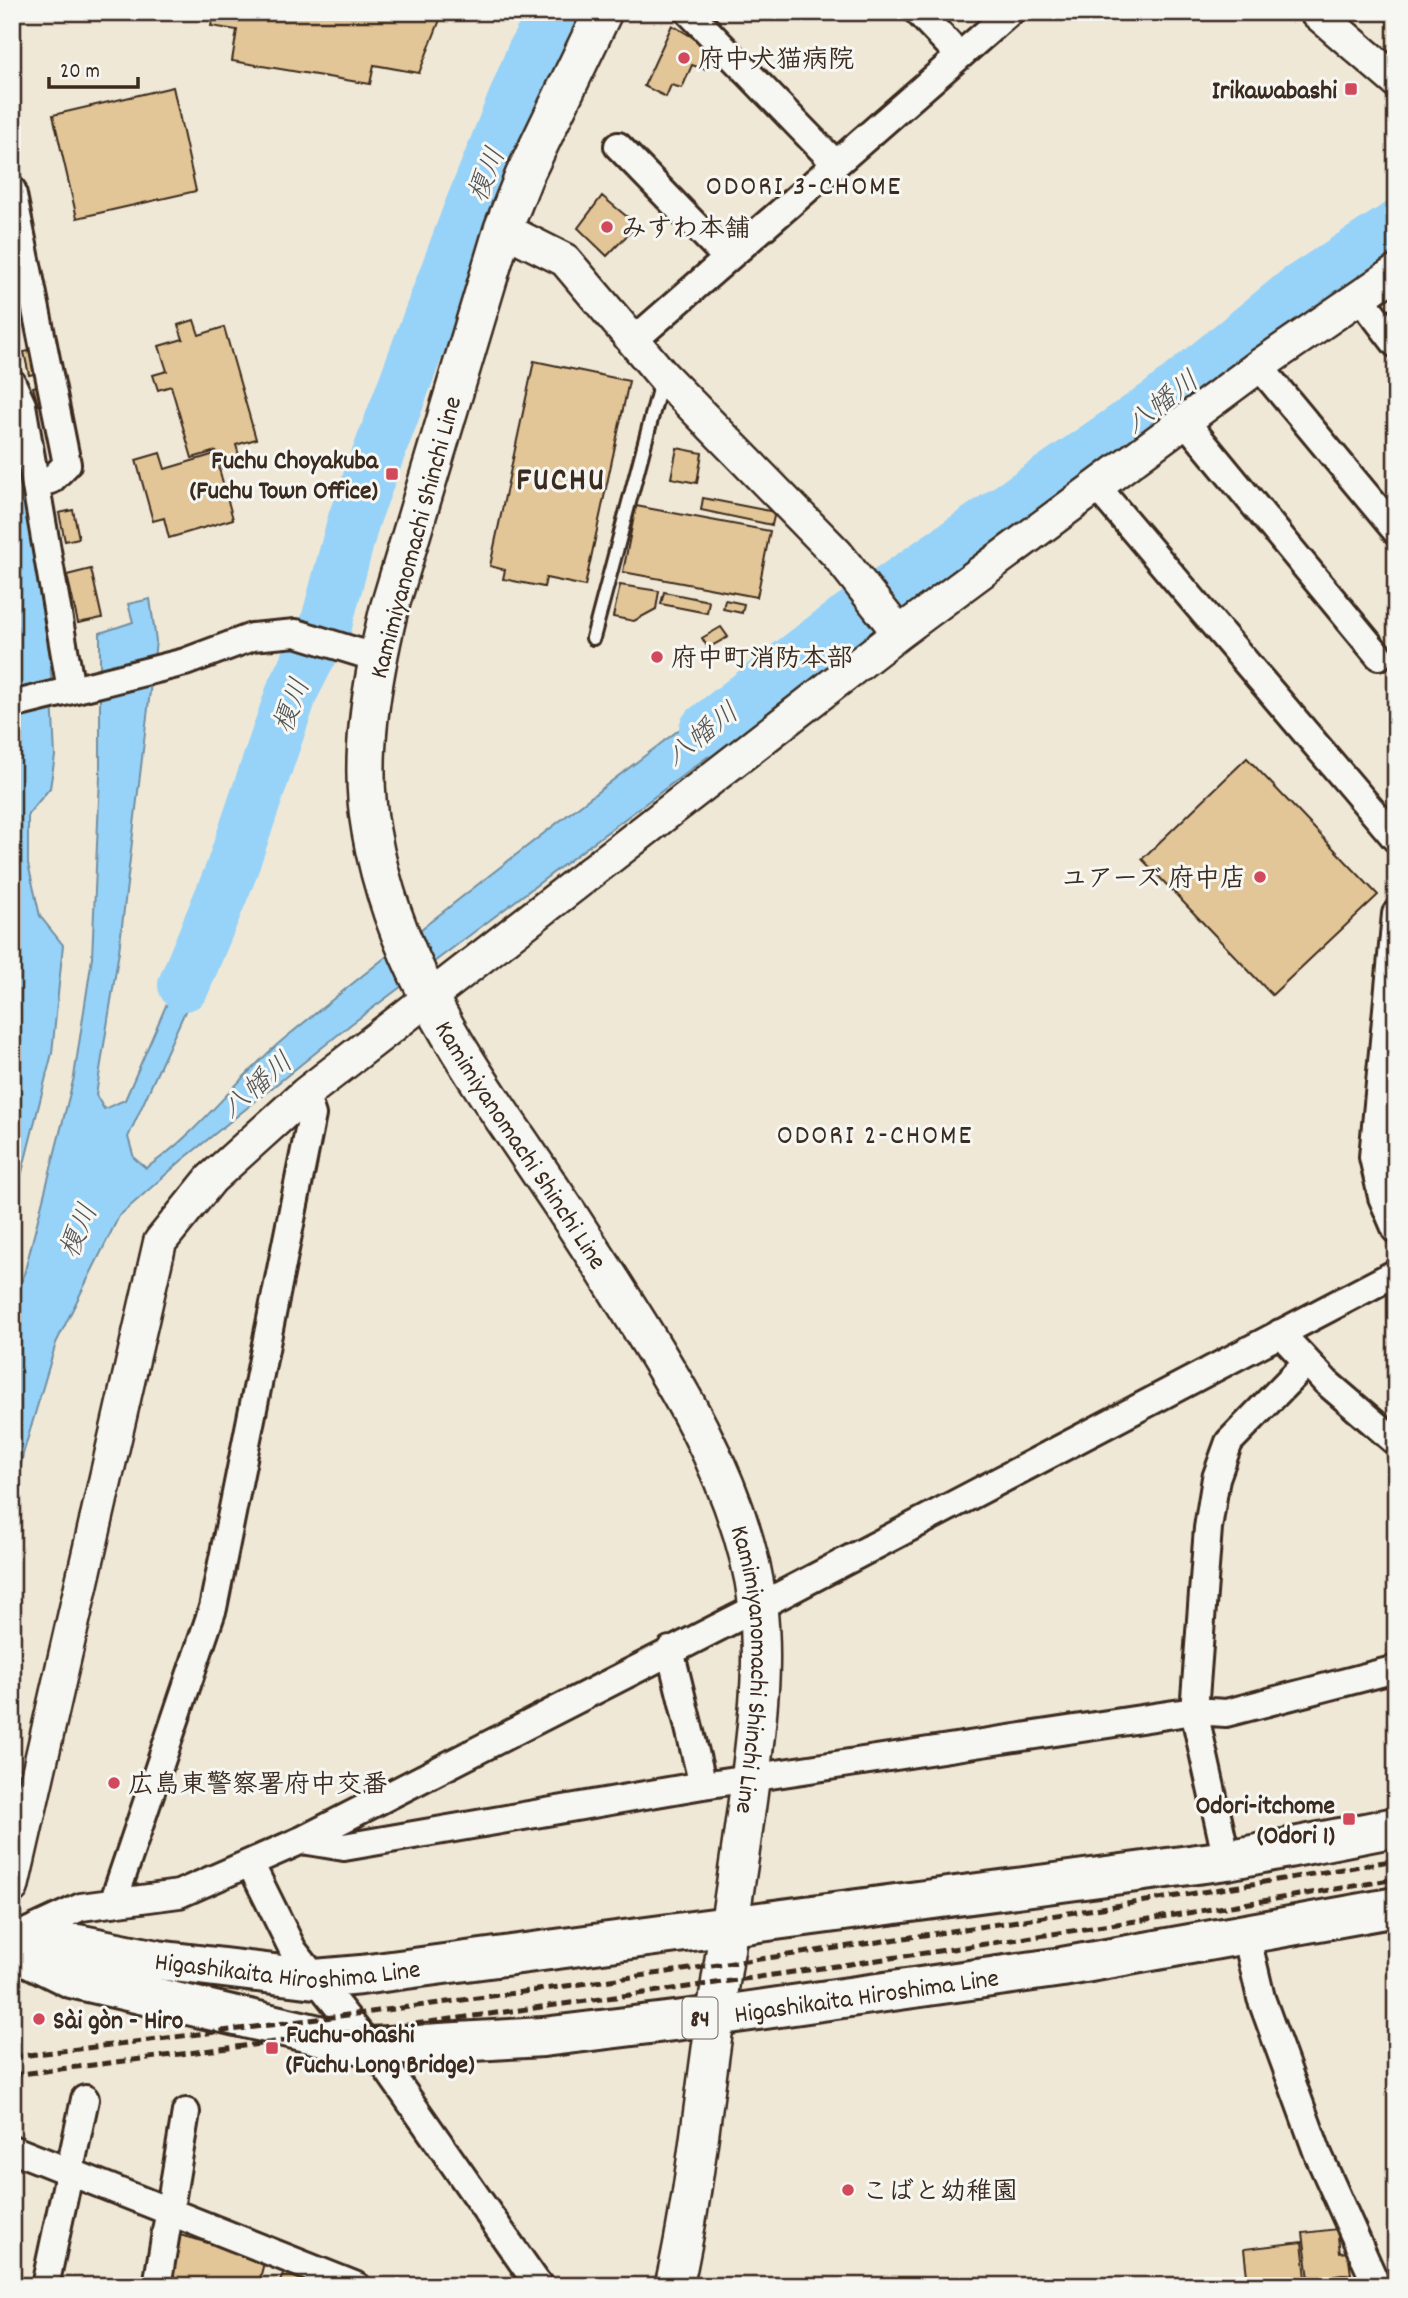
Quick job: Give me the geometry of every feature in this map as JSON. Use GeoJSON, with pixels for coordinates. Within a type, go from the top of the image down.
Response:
{"type":"FeatureCollection","features":[{"type":"Feature","properties":{"kind":"main road","name":"Kamimiyanomachi Shinchi Line"},"geometry":{"type":"LineString","coordinates":[[603,12],[524,176],[503,229],[360,654],[367,728],[370,828],[385,894],[423,989],[459,1053],[575,1223],[690,1405],[730,1494],[750,1560],[758,1607],[762,1684],[732,1925],[715,2016],[688,2226],[674,2286]]}},
{"type":"Feature","properties":{"kind":"main road","name":"Higashikaita Hiroshima Line"},"geometry":{"type":"LineString","coordinates":[[12,1944],[77,1944],[157,1960],[315,1979],[1227,1860],[1396,1827]]}},
{"type":"Feature","properties":{"kind":"main road","name":"Higashikaita Hiroshima Line"},"geometry":{"type":"LineString","coordinates":[[12,1944],[71,1978],[371,2048],[543,2037],[715,2016],[1062,1967],[1396,1907]]}},
{"type":"Feature","properties":{"kind":"street"},"geometry":{"type":"LineString","coordinates":[[689,12],[835,163]]}},
{"type":"Feature","properties":{"kind":"street"},"geometry":{"type":"LineString","coordinates":[[918,12],[960,55]]}},
{"type":"Feature","properties":{"kind":"street"},"geometry":{"type":"LineString","coordinates":[[633,341],[1010,12]]}},
{"type":"Feature","properties":{"kind":"street"},"geometry":{"type":"LineString","coordinates":[[1317,12],[1396,80]]}},
{"type":"Feature","properties":{"kind":"street"},"geometry":{"type":"LineString","coordinates":[[618,146],[727,258]]}},
{"type":"Feature","properties":{"kind":"street"},"geometry":{"type":"LineString","coordinates":[[12,190],[67,464],[51,480],[36,484]]}},
{"type":"Feature","properties":{"kind":"street"},"geometry":{"type":"LineString","coordinates":[[503,229],[565,260],[663,376],[837,554],[899,633]]}},
{"type":"Feature","properties":{"kind":"street"},"geometry":{"type":"LineString","coordinates":[[12,1887],[160,1242],[211,1179],[423,989],[1259,366],[1396,272]]}},
{"type":"Feature","properties":{"kind":"street"},"geometry":{"type":"LineString","coordinates":[[1360,297],[1396,344]]}},
{"type":"Feature","properties":{"kind":"street"},"geometry":{"type":"LineString","coordinates":[[1259,366],[1396,531]]}},
{"type":"Feature","properties":{"kind":"street"},"geometry":{"type":"LineString","coordinates":[[12,383],[22,405],[36,484],[64,691]]}},
{"type":"Feature","properties":{"kind":"street"},"geometry":{"type":"LineString","coordinates":[[1185,421],[1379,656]]}},
{"type":"Feature","properties":{"kind":"street"},"geometry":{"type":"LineString","coordinates":[[1097,487],[1396,839]]}},
{"type":"Feature","properties":{"kind":"street"},"geometry":{"type":"LineString","coordinates":[[12,705],[185,662],[252,637],[296,633],[360,654]]}},
{"type":"Feature","properties":{"kind":"street"},"geometry":{"type":"LineString","coordinates":[[1396,914],[1373,1157],[1382,1197],[1396,1230]]}},
{"type":"Feature","properties":{"kind":"street"},"geometry":{"type":"LineString","coordinates":[[113,1903],[213,1608],[312,1115],[306,1094]]}},
{"type":"Feature","properties":{"kind":"street"},"geometry":{"type":"LineString","coordinates":[[12,1944],[81,1907],[179,1894],[302,1840],[758,1607],[1396,1273]]}},
{"type":"Feature","properties":{"kind":"street"},"geometry":{"type":"LineString","coordinates":[[1280,1333],[1307,1362],[1396,1442]]}},
{"type":"Feature","properties":{"kind":"street"},"geometry":{"type":"LineString","coordinates":[[1227,1860],[1194,1711],[1208,1528],[1216,1478],[1229,1442],[1307,1362]]}},
{"type":"Feature","properties":{"kind":"street"},"geometry":{"type":"LineString","coordinates":[[670,1650],[703,1785]]}},
{"type":"Feature","properties":{"kind":"street"},"geometry":{"type":"LineString","coordinates":[[302,1840],[344,1847],[703,1785],[1194,1711],[1226,1713],[1396,1669]]}},
{"type":"Feature","properties":{"kind":"street"},"geometry":{"type":"LineString","coordinates":[[250,1863],[293,1950],[371,2048],[539,2286]]}},
{"type":"Feature","properties":{"kind":"street"},"geometry":{"type":"LineString","coordinates":[[1246,1934],[1261,1998],[1318,2154],[1377,2286]]}},
{"type":"Feature","properties":{"kind":"street"},"geometry":{"type":"LineString","coordinates":[[45,2286],[85,2099]]}},
{"type":"Feature","properties":{"kind":"street"},"geometry":{"type":"LineString","coordinates":[[157,2286],[167,2211],[186,2112]]}},
{"type":"Feature","properties":{"kind":"street"},"geometry":{"type":"LineString","coordinates":[[12,2149],[357,2286]]}},
{"type":"Feature","properties":{"kind":"lane"},"geometry":{"type":"LineString","coordinates":[[593,638],[663,376]]}},
{"type":"Feature","properties":{"kind":"water"},"geometry":{"type":"Polygon","coordinates":[[[12,404],[50,657],[55,756],[50,788],[28,814],[28,864],[40,916],[63,945],[52,1053],[12,1212],[12,404]]]}},
{"type":"Feature","properties":{"kind":"water"},"geometry":{"type":"Polygon","coordinates":[[[150,599],[156,641],[119,951],[96,1095],[104,1109],[125,1100],[204,918],[226,921],[128,1137],[134,1158],[146,1168],[183,1139],[285,1038],[518,853],[754,673],[778,704],[350,1025],[181,1161],[119,1216],[56,1343],[23,1454],[12,1512],[12,1303],[18,1298],[74,1077],[92,958],[100,776],[100,633],[133,622],[128,604],[150,599]]]}},
{"type":"Feature","properties":{"kind":"building"},"geometry":{"type":"Polygon","coordinates":[[[214,12],[443,12],[419,73],[374,65],[370,84],[232,61],[237,30],[211,26],[214,12]]]}},
{"type":"Feature","properties":{"kind":"building","name":"府中犬猫病院"},"geometry":{"type":"Polygon","coordinates":[[[672,25],[716,51],[704,69],[692,65],[682,88],[671,85],[666,97],[644,86],[672,25]]]}},
{"type":"Feature","properties":{"kind":"building"},"geometry":{"type":"Polygon","coordinates":[[[173,87],[196,191],[77,218],[53,115],[173,87]]]}},
{"type":"Feature","properties":{"kind":"building","name":"みすわ本舗"},"geometry":{"type":"Polygon","coordinates":[[[602,196],[637,225],[607,256],[578,228],[602,196]]]}},
{"type":"Feature","properties":{"kind":"building"},"geometry":{"type":"Polygon","coordinates":[[[194,320],[199,335],[224,327],[256,439],[236,445],[241,462],[222,468],[216,451],[192,458],[171,386],[158,390],[153,375],[167,371],[159,346],[183,339],[178,325],[194,320]]]}},
{"type":"Feature","properties":{"kind":"building"},"geometry":{"type":"Polygon","coordinates":[[[34,350],[39,373],[29,375],[24,352],[34,350]]]}},
{"type":"Feature","properties":{"kind":"building"},"geometry":{"type":"Polygon","coordinates":[[[534,361],[629,381],[585,586],[546,578],[544,587],[503,579],[505,570],[490,566],[534,361]]]}},
{"type":"Feature","properties":{"kind":"building"},"geometry":{"type":"Polygon","coordinates":[[[43,384],[48,403],[38,405],[33,387],[43,384]]]}},
{"type":"Feature","properties":{"kind":"building"},"geometry":{"type":"Polygon","coordinates":[[[677,448],[702,453],[697,483],[671,478],[677,448]]]}},
{"type":"Feature","properties":{"kind":"building"},"geometry":{"type":"Polygon","coordinates":[[[160,453],[165,469],[215,454],[233,519],[169,538],[164,518],[153,521],[136,460],[160,453]]]}},
{"type":"Feature","properties":{"kind":"building"},"geometry":{"type":"Polygon","coordinates":[[[703,498],[775,512],[772,525],[701,510],[703,498]]]}},
{"type":"Feature","properties":{"kind":"building"},"geometry":{"type":"Polygon","coordinates":[[[636,506],[770,531],[757,597],[623,572],[636,506]]]}},
{"type":"Feature","properties":{"kind":"building"},"geometry":{"type":"Polygon","coordinates":[[[73,510],[79,538],[65,541],[59,513],[73,510]]]}},
{"type":"Feature","properties":{"kind":"building"},"geometry":{"type":"Polygon","coordinates":[[[91,569],[102,618],[78,623],[67,575],[91,569]]]}},
{"type":"Feature","properties":{"kind":"building"},"geometry":{"type":"Polygon","coordinates":[[[620,585],[659,591],[656,609],[634,621],[613,617],[620,585]]]}},
{"type":"Feature","properties":{"kind":"building"},"geometry":{"type":"Polygon","coordinates":[[[664,592],[709,601],[707,613],[661,604],[664,592]]]}},
{"type":"Feature","properties":{"kind":"building"},"geometry":{"type":"Polygon","coordinates":[[[725,600],[744,604],[742,613],[723,609],[725,600]]]}},
{"type":"Feature","properties":{"kind":"building"},"geometry":{"type":"Polygon","coordinates":[[[721,627],[728,637],[708,648],[702,638],[721,627]]]}},
{"type":"Feature","properties":{"kind":"building","name":"ユアーズ 府中店"},"geometry":{"type":"Polygon","coordinates":[[[1247,758],[1378,895],[1272,995],[1142,859],[1247,758]]]}},
{"type":"Feature","properties":{"kind":"building"},"geometry":{"type":"Polygon","coordinates":[[[1337,2229],[1340,2253],[1348,2252],[1351,2274],[1309,2279],[1303,2233],[1337,2229]]]}},
{"type":"Feature","properties":{"kind":"building"},"geometry":{"type":"Polygon","coordinates":[[[180,2235],[265,2259],[258,2286],[166,2286],[180,2235]]]}},
{"type":"Feature","properties":{"kind":"building"},"geometry":{"type":"Polygon","coordinates":[[[1302,2242],[1306,2278],[1248,2285],[1244,2249],[1302,2242]]]}},
{"type":"Feature","properties":{"kind":"building"},"geometry":{"type":"Polygon","coordinates":[[[288,2262],[346,2286],[278,2286],[288,2262]]]}},
{"type":"Feature","properties":{"kind":"waterway","name":"榎川"},"geometry":{"type":"LineString","coordinates":[[184,985],[230,874],[293,689],[326,625],[354,519],[466,219],[533,52],[555,12]]}},
{"type":"Feature","properties":{"kind":"waterway","name":"八幡川"},"geometry":{"type":"LineString","coordinates":[[705,730],[843,623],[1162,402],[1299,290],[1396,227]]}},
{"type":"Feature","properties":{"kind":"railway"},"geometry":{"type":"LineString","coordinates":[[12,2057],[706,1967],[1051,1916],[1396,1860]]}},
{"type":"Feature","properties":{"kind":"railway"},"geometry":{"type":"LineString","coordinates":[[12,2075],[878,1960],[1396,1879]]}},
{"type":"Feature","properties":{"kind":"place","name":"府中犬猫病院"},"geometry":{"type":"Point","coordinates":[684,58]}},
{"type":"Feature","properties":{"kind":"place","name":"Irikawabashi"},"geometry":{"type":"Point","coordinates":[1351,89]}},
{"type":"Feature","properties":{"kind":"place","name":"みすわ本舗"},"geometry":{"type":"Point","coordinates":[607,227]}},
{"type":"Feature","properties":{"kind":"place","name":"Fuchu Choyakuba (Fuchu Town Office)"},"geometry":{"type":"Point","coordinates":[392,474]}},
{"type":"Feature","properties":{"kind":"place","name":"府中町消防本部"},"geometry":{"type":"Point","coordinates":[657,657]}},
{"type":"Feature","properties":{"kind":"place","name":"ユアーズ 府中店"},"geometry":{"type":"Point","coordinates":[1260,877]}},
{"type":"Feature","properties":{"kind":"place","name":"広島東警察署府中交番"},"geometry":{"type":"Point","coordinates":[114,1783]}},
{"type":"Feature","properties":{"kind":"place","name":"Odori-itchome (Odori 1)"},"geometry":{"type":"Point","coordinates":[1349,1819]}},
{"type":"Feature","properties":{"kind":"place","name":"Sài gòn - Hiro"},"geometry":{"type":"Point","coordinates":[39,2019]}},
{"type":"Feature","properties":{"kind":"place","name":"Fuchu-ohashi (Fuchu Long Bridge)"},"geometry":{"type":"Point","coordinates":[272,2048]}},
{"type":"Feature","properties":{"kind":"place","name":"こばと幼稚園"},"geometry":{"type":"Point","coordinates":[848,2190]}},
{"type":"Feature","properties":{"kind":"district","name":"ODORI 3-CHOME"},"geometry":{"type":"Point","coordinates":[804,184]}},
{"type":"Feature","properties":{"kind":"district","name":"FUCHU"},"geometry":{"type":"Point","coordinates":[561,477]}},
{"type":"Feature","properties":{"kind":"district","name":"ODORI 2-CHOME"},"geometry":{"type":"Point","coordinates":[875,1133]}}]}
